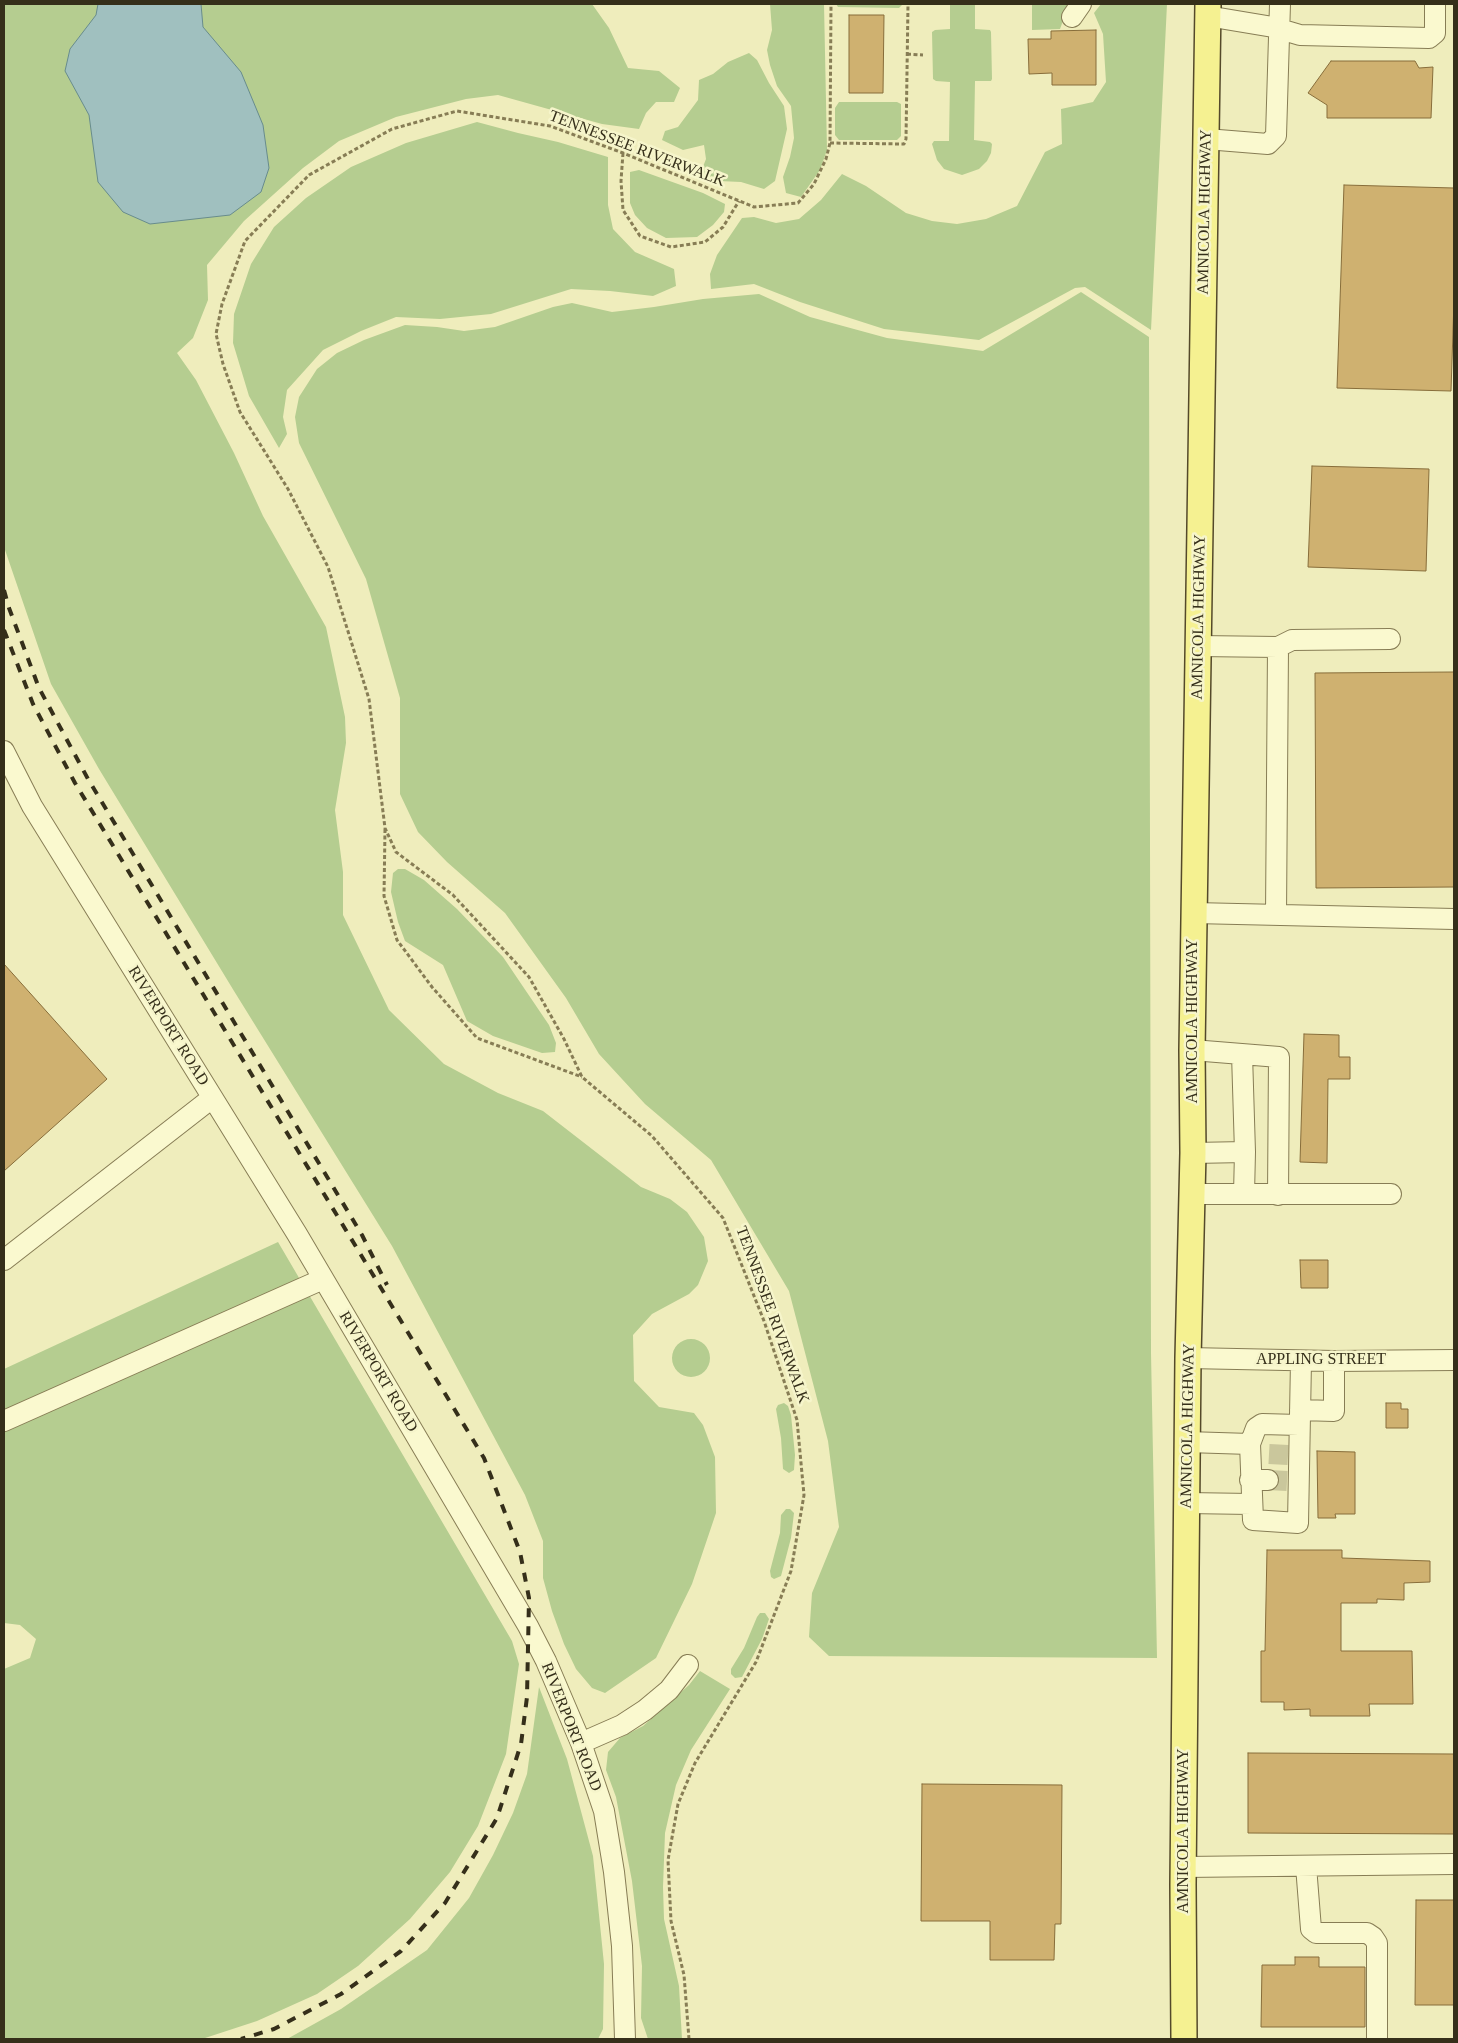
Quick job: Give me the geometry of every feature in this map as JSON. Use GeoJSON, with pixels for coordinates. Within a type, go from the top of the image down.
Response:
{"type":"FeatureCollection","features":[{"type":"Feature","properties":{"kind":"main road","name":"AMNICOLA HIGHWAY"},"geometry":{"type":"LineString","coordinates":[[1184,2039],[1187,1442],[1193,1153],[1192,1050],[1208,10]]}},
{"type":"Feature","properties":{"kind":"street"},"geometry":{"type":"LineString","coordinates":[[1206,139],[1268,144],[1276,136],[1280,4]]}},
{"type":"Feature","properties":{"kind":"street"},"geometry":{"type":"LineString","coordinates":[[1208,10],[1300,35],[1429,38],[1435,33],[1435,4]]}},
{"type":"Feature","properties":{"kind":"street"},"geometry":{"type":"LineString","coordinates":[[1198,646],[1278,647],[1292,640],[1390,639]]}},
{"type":"Feature","properties":{"kind":"street"},"geometry":{"type":"LineString","coordinates":[[1276,915],[1278,647]]}},
{"type":"Feature","properties":{"kind":"street","name":"RIVERPORT ROAD"},"geometry":{"type":"LineString","coordinates":[[4,751],[32,806],[323,1278],[528,1626],[546,1661],[581,1743],[604,1810],[614,1872],[622,1946],[625,2039]]}},
{"type":"Feature","properties":{"kind":"street"},"geometry":{"type":"LineString","coordinates":[[1194,913],[1454,919]]}},
{"type":"Feature","properties":{"kind":"street"},"geometry":{"type":"LineString","coordinates":[[1192,1050],[1279,1057],[1278,1195]]}},
{"type":"Feature","properties":{"kind":"street"},"geometry":{"type":"LineString","coordinates":[[1242,1054],[1245,1152],[1244,1194]]}},
{"type":"Feature","properties":{"kind":"street"},"geometry":{"type":"LineString","coordinates":[[4,1260],[212,1098]]}},
{"type":"Feature","properties":{"kind":"street"},"geometry":{"type":"LineString","coordinates":[[1193,1153],[1245,1152]]}},
{"type":"Feature","properties":{"kind":"street"},"geometry":{"type":"LineString","coordinates":[[1191,1194],[1391,1194]]}},
{"type":"Feature","properties":{"kind":"street"},"geometry":{"type":"LineString","coordinates":[[4,1421],[323,1278]]}},
{"type":"Feature","properties":{"kind":"street","name":"APPLING STREET"},"geometry":{"type":"LineString","coordinates":[[1188,1358],[1334,1361],[1454,1360]]}},
{"type":"Feature","properties":{"kind":"street"},"geometry":{"type":"LineString","coordinates":[[1271,1452],[1300,1418],[1301,1360]]}},
{"type":"Feature","properties":{"kind":"street"},"geometry":{"type":"LineString","coordinates":[[1251,1504],[1253,1520],[1298,1523],[1276,1480],[1271,1452],[1256,1428],[1262,1424],[1334,1411],[1334,1361]]}},
{"type":"Feature","properties":{"kind":"street"},"geometry":{"type":"LineString","coordinates":[[1187,1442],[1271,1452]]}},
{"type":"Feature","properties":{"kind":"street"},"geometry":{"type":"LineString","coordinates":[[1271,1452],[1276,1480]]}},
{"type":"Feature","properties":{"kind":"street"},"geometry":{"type":"LineString","coordinates":[[1187,1503],[1251,1504],[1276,1480]]}},
{"type":"Feature","properties":{"kind":"street"},"geometry":{"type":"LineString","coordinates":[[581,1743],[622,1725],[645,1710],[669,1690],[688,1665]]}},
{"type":"Feature","properties":{"kind":"street"},"geometry":{"type":"LineString","coordinates":[[1184,1868],[1454,1864]]}},
{"type":"Feature","properties":{"kind":"street"},"geometry":{"type":"LineString","coordinates":[[1306,1866],[1311,1929],[1316,1933],[1367,1933],[1373,1937],[1377,1944],[1377,2039]]}},
{"type":"Feature","properties":{"kind":"path","name":"TENNESSEE RIVERWALK"},"geometry":{"type":"LineString","coordinates":[[689,2039],[684,1975],[671,1921],[668,1860],[678,1804],[695,1763],[756,1662],[791,1571],[804,1495],[797,1420],[764,1321],[723,1218],[652,1136],[582,1077],[564,1039],[529,976],[453,895],[396,852],[385,828],[369,699],[328,567],[288,489],[240,412],[223,364],[216,334],[222,304],[245,241],[308,175],[392,128],[457,111],[550,126],[623,153],[754,207],[798,203],[814,184],[826,159],[830,144],[831,4]]}},
{"type":"Feature","properties":{"kind":"path"},"geometry":{"type":"LineString","coordinates":[[830,144],[904,144],[906,139],[908,4]]}},
{"type":"Feature","properties":{"kind":"path"},"geometry":{"type":"LineString","coordinates":[[907,54],[923,55]]}},
{"type":"Feature","properties":{"kind":"path"},"geometry":{"type":"LineString","coordinates":[[623,153],[621,181],[623,210],[640,236],[671,247],[705,242],[723,226],[739,201]]}},
{"type":"Feature","properties":{"kind":"path"},"geometry":{"type":"LineString","coordinates":[[385,828],[384,896],[397,940],[432,987],[477,1038],[582,1077]]}},
{"type":"Feature","properties":{"kind":"green space"},"geometry":{"type":"Polygon","coordinates":[[[4,4],[592,4],[609,28],[628,68],[659,71],[680,88],[674,102],[656,102],[646,113],[639,129],[602,124],[498,95],[466,99],[396,117],[339,141],[303,168],[244,221],[207,265],[208,300],[193,338],[177,353],[196,380],[234,453],[263,516],[326,627],[345,717],[346,743],[335,810],[343,872],[343,915],[389,1010],[444,1064],[498,1093],[543,1111],[641,1187],[670,1199],[687,1212],[704,1237],[708,1261],[698,1285],[689,1294],[652,1314],[633,1335],[634,1381],[659,1407],[694,1413],[703,1425],[715,1457],[716,1513],[692,1584],[656,1658],[605,1693],[592,1688],[576,1669],[564,1644],[543,1578],[543,1541],[525,1495],[392,1246],[99,769],[51,684],[4,547],[4,4]]]}},
{"type":"Feature","properties":{"kind":"green space"},"geometry":{"type":"Polygon","coordinates":[[[770,4],[824,4],[827,150],[820,170],[801,197],[786,193],[783,177],[794,138],[791,106],[777,86],[767,50],[772,30],[770,4]]]}},
{"type":"Feature","properties":{"kind":"green space"},"geometry":{"type":"Polygon","coordinates":[[[836,4],[903,4],[899,8],[838,7],[836,4]]]}},
{"type":"Feature","properties":{"kind":"green space"},"geometry":{"type":"Polygon","coordinates":[[[950,4],[975,4],[975,29],[990,30],[991,32],[992,79],[991,81],[975,81],[974,140],[990,142],[992,144],[991,153],[987,161],[979,169],[962,175],[944,169],[937,160],[932,144],[934,141],[949,141],[950,82],[933,79],[932,32],[950,29],[950,4]]]}},
{"type":"Feature","properties":{"kind":"green space"},"geometry":{"type":"Polygon","coordinates":[[[1032,4],[1069,4],[1060,29],[1032,30],[1032,4]]]}},
{"type":"Feature","properties":{"kind":"green space"},"geometry":{"type":"Polygon","coordinates":[[[1101,4],[1167,4],[1151,330],[1085,287],[1075,288],[979,340],[884,329],[800,302],[754,284],[711,289],[710,274],[717,255],[742,218],[754,217],[776,223],[799,219],[821,200],[842,174],[866,186],[906,213],[932,221],[957,224],[986,219],[1017,206],[1045,152],[1062,144],[1061,109],[1093,102],[1106,82],[1103,34],[1094,13],[1101,4]]]}},
{"type":"Feature","properties":{"kind":"green space"},"geometry":{"type":"Polygon","coordinates":[[[749,53],[757,60],[784,106],[787,129],[775,181],[764,189],[741,182],[719,181],[701,172],[706,159],[704,145],[683,150],[662,140],[665,131],[678,127],[698,100],[699,80],[713,74],[728,62],[749,53]]]}},
{"type":"Feature","properties":{"kind":"green space"},"geometry":{"type":"Polygon","coordinates":[[[839,102],[897,102],[901,104],[901,136],[897,140],[839,140],[835,135],[835,108],[839,102]]]}},
{"type":"Feature","properties":{"kind":"green space"},"geometry":{"type":"Polygon","coordinates":[[[477,122],[558,142],[608,157],[608,205],[613,229],[635,252],[674,269],[676,286],[653,296],[571,289],[491,314],[440,319],[396,317],[361,331],[323,350],[287,390],[283,417],[287,434],[279,448],[249,396],[233,343],[234,314],[251,264],[274,227],[306,198],[351,167],[406,143],[477,122]]]}},
{"type":"Feature","properties":{"kind":"green space"},"geometry":{"type":"Polygon","coordinates":[[[639,170],[703,193],[725,204],[724,212],[713,225],[697,237],[666,238],[647,228],[635,215],[630,203],[630,172],[639,170]]]}},
{"type":"Feature","properties":{"kind":"green space"},"geometry":{"type":"Polygon","coordinates":[[[1081,292],[1149,337],[1151,1353],[1157,1658],[829,1656],[809,1637],[812,1593],[839,1527],[828,1441],[789,1291],[711,1160],[645,1104],[599,1054],[566,998],[505,913],[447,862],[418,832],[400,794],[400,698],[366,579],[299,443],[295,417],[299,397],[317,369],[337,353],[364,340],[405,325],[464,331],[495,327],[553,307],[572,303],[612,312],[703,299],[759,294],[810,317],[887,338],[983,351],[1081,292]]]}},
{"type":"Feature","properties":{"kind":"green space"},"geometry":{"type":"Polygon","coordinates":[[[398,869],[405,869],[424,880],[457,909],[503,957],[549,1025],[556,1043],[555,1052],[542,1053],[493,1036],[467,1021],[443,965],[405,941],[398,922],[391,892],[393,873],[398,869]]]}},
{"type":"Feature","properties":{"kind":"green space"},"geometry":{"type":"Polygon","coordinates":[[[278,1242],[512,1641],[519,1664],[506,1754],[478,1826],[450,1872],[410,1919],[358,1966],[317,1994],[257,2021],[202,2039],[4,2039],[4,1669],[30,1658],[36,1639],[20,1625],[4,1623],[4,1369],[278,1242]]]}},
{"type":"Feature","properties":{"kind":"green space"},"geometry":{"type":"Polygon","coordinates":[[[691,1339],[698,1340],[704,1345],[709,1351],[709,1365],[704,1371],[698,1376],[691,1377],[684,1376],[678,1371],[673,1365],[672,1358],[673,1351],[678,1345],[684,1340],[691,1339]]]}},
{"type":"Feature","properties":{"kind":"green space"},"geometry":{"type":"Polygon","coordinates":[[[784,1403],[788,1406],[791,1415],[795,1455],[794,1470],[789,1473],[783,1469],[781,1438],[776,1409],[778,1405],[784,1403]]]}},
{"type":"Feature","properties":{"kind":"green space"},"geometry":{"type":"Polygon","coordinates":[[[786,1509],[790,1509],[794,1513],[791,1538],[781,1576],[774,1579],[771,1577],[770,1571],[780,1533],[781,1515],[786,1509]]]}},
{"type":"Feature","properties":{"kind":"green space"},"geometry":{"type":"Polygon","coordinates":[[[760,1613],[765,1613],[769,1619],[762,1639],[742,1677],[735,1678],[731,1674],[731,1669],[744,1648],[760,1613]]]}},
{"type":"Feature","properties":{"kind":"green space"},"geometry":{"type":"Polygon","coordinates":[[[700,1671],[730,1689],[691,1750],[676,1785],[665,1833],[664,1919],[679,1986],[682,2039],[648,2039],[641,2018],[642,1966],[632,1881],[616,1797],[606,1770],[608,1752],[620,1738],[643,1726],[689,1685],[700,1671]]]}},
{"type":"Feature","properties":{"kind":"green space"},"geometry":{"type":"Polygon","coordinates":[[[539,1687],[567,1759],[593,1856],[604,1964],[603,2029],[598,2039],[287,2039],[341,2009],[427,1950],[469,1898],[493,1855],[513,1813],[527,1774],[539,1687]]]}},
{"type":"Feature","properties":{"kind":"water"},"geometry":{"type":"Polygon","coordinates":[[[98,4],[201,4],[203,27],[241,72],[263,125],[269,168],[261,192],[230,215],[150,224],[123,212],[98,182],[89,115],[65,71],[70,49],[96,15],[98,4]]]}},
{"type":"Feature","properties":{"kind":"building"},"geometry":{"type":"Polygon","coordinates":[[[849,15],[884,15],[883,93],[849,93],[849,15]]]}},
{"type":"Feature","properties":{"kind":"building"},"geometry":{"type":"Polygon","coordinates":[[[1096,30],[1096,85],[1052,85],[1052,73],[1029,74],[1028,39],[1051,39],[1051,31],[1096,30]]]}},
{"type":"Feature","properties":{"kind":"building"},"geometry":{"type":"Polygon","coordinates":[[[1331,61],[1415,61],[1419,68],[1433,67],[1431,118],[1327,118],[1327,105],[1308,93],[1331,61]]]}},
{"type":"Feature","properties":{"kind":"building"},"geometry":{"type":"Polygon","coordinates":[[[1344,185],[1454,188],[1454,301],[1451,391],[1337,388],[1344,185]]]}},
{"type":"Feature","properties":{"kind":"building"},"geometry":{"type":"Polygon","coordinates":[[[1312,466],[1429,469],[1426,571],[1308,567],[1312,466]]]}},
{"type":"Feature","properties":{"kind":"building"},"geometry":{"type":"Polygon","coordinates":[[[1454,672],[1454,887],[1316,888],[1315,673],[1454,672]]]}},
{"type":"Feature","properties":{"kind":"building"},"geometry":{"type":"Polygon","coordinates":[[[4,964],[107,1079],[4,1171],[4,964]]]}},
{"type":"Feature","properties":{"kind":"building"},"geometry":{"type":"Polygon","coordinates":[[[1304,1034],[1339,1035],[1339,1057],[1350,1057],[1350,1079],[1328,1079],[1327,1163],[1300,1162],[1304,1034]]]}},
{"type":"Feature","properties":{"kind":"building"},"geometry":{"type":"Polygon","coordinates":[[[1300,1260],[1328,1260],[1328,1288],[1301,1288],[1300,1260]]]}},
{"type":"Feature","properties":{"kind":"building"},"geometry":{"type":"Polygon","coordinates":[[[1386,1403],[1401,1403],[1401,1409],[1408,1409],[1408,1428],[1386,1428],[1386,1403]]]}},
{"type":"Feature","properties":{"kind":"building"},"geometry":{"type":"Polygon","coordinates":[[[1317,1451],[1355,1452],[1355,1514],[1335,1514],[1336,1518],[1318,1518],[1317,1451]]]}},
{"type":"Feature","properties":{"kind":"building"},"geometry":{"type":"Polygon","coordinates":[[[1267,1550],[1342,1550],[1342,1558],[1430,1561],[1430,1582],[1404,1583],[1404,1600],[1377,1599],[1377,1603],[1341,1603],[1341,1651],[1412,1651],[1413,1704],[1369,1704],[1370,1716],[1310,1716],[1310,1709],[1284,1710],[1284,1702],[1261,1702],[1261,1651],[1265,1651],[1267,1550]]]}},
{"type":"Feature","properties":{"kind":"building"},"geometry":{"type":"Polygon","coordinates":[[[1248,1753],[1454,1754],[1454,1834],[1248,1833],[1248,1753]]]}},
{"type":"Feature","properties":{"kind":"building"},"geometry":{"type":"Polygon","coordinates":[[[922,1784],[1062,1785],[1061,1924],[1055,1924],[1054,1960],[990,1960],[990,1921],[921,1921],[922,1784]]]}},
{"type":"Feature","properties":{"kind":"building"},"geometry":{"type":"Polygon","coordinates":[[[1416,1900],[1454,1900],[1454,2005],[1415,2005],[1416,1900]]]}},
{"type":"Feature","properties":{"kind":"building"},"geometry":{"type":"Polygon","coordinates":[[[1295,1957],[1319,1957],[1319,1967],[1365,1967],[1365,2027],[1261,2027],[1262,1965],[1295,1965],[1295,1957]]]}},
{"type":"Feature","properties":{"kind":"tunnel"},"geometry":{"type":"LineString","coordinates":[[1269,1454],[1288,1455]]}},
{"type":"Feature","properties":{"kind":"tunnel"},"geometry":{"type":"LineString","coordinates":[[1268,1480],[1287,1481]]}},
{"type":"Feature","properties":{"kind":"railway"},"geometry":{"type":"LineString","coordinates":[[4,590],[39,688],[88,779],[362,1235],[387,1285]]}},
{"type":"Feature","properties":{"kind":"railway"},"geometry":{"type":"LineString","coordinates":[[4,630],[33,704],[75,783],[484,1458],[520,1552],[529,1598],[527,1697],[521,1744],[497,1818],[445,1903],[401,1951],[341,1994],[274,2029],[241,2039]]}}]}
